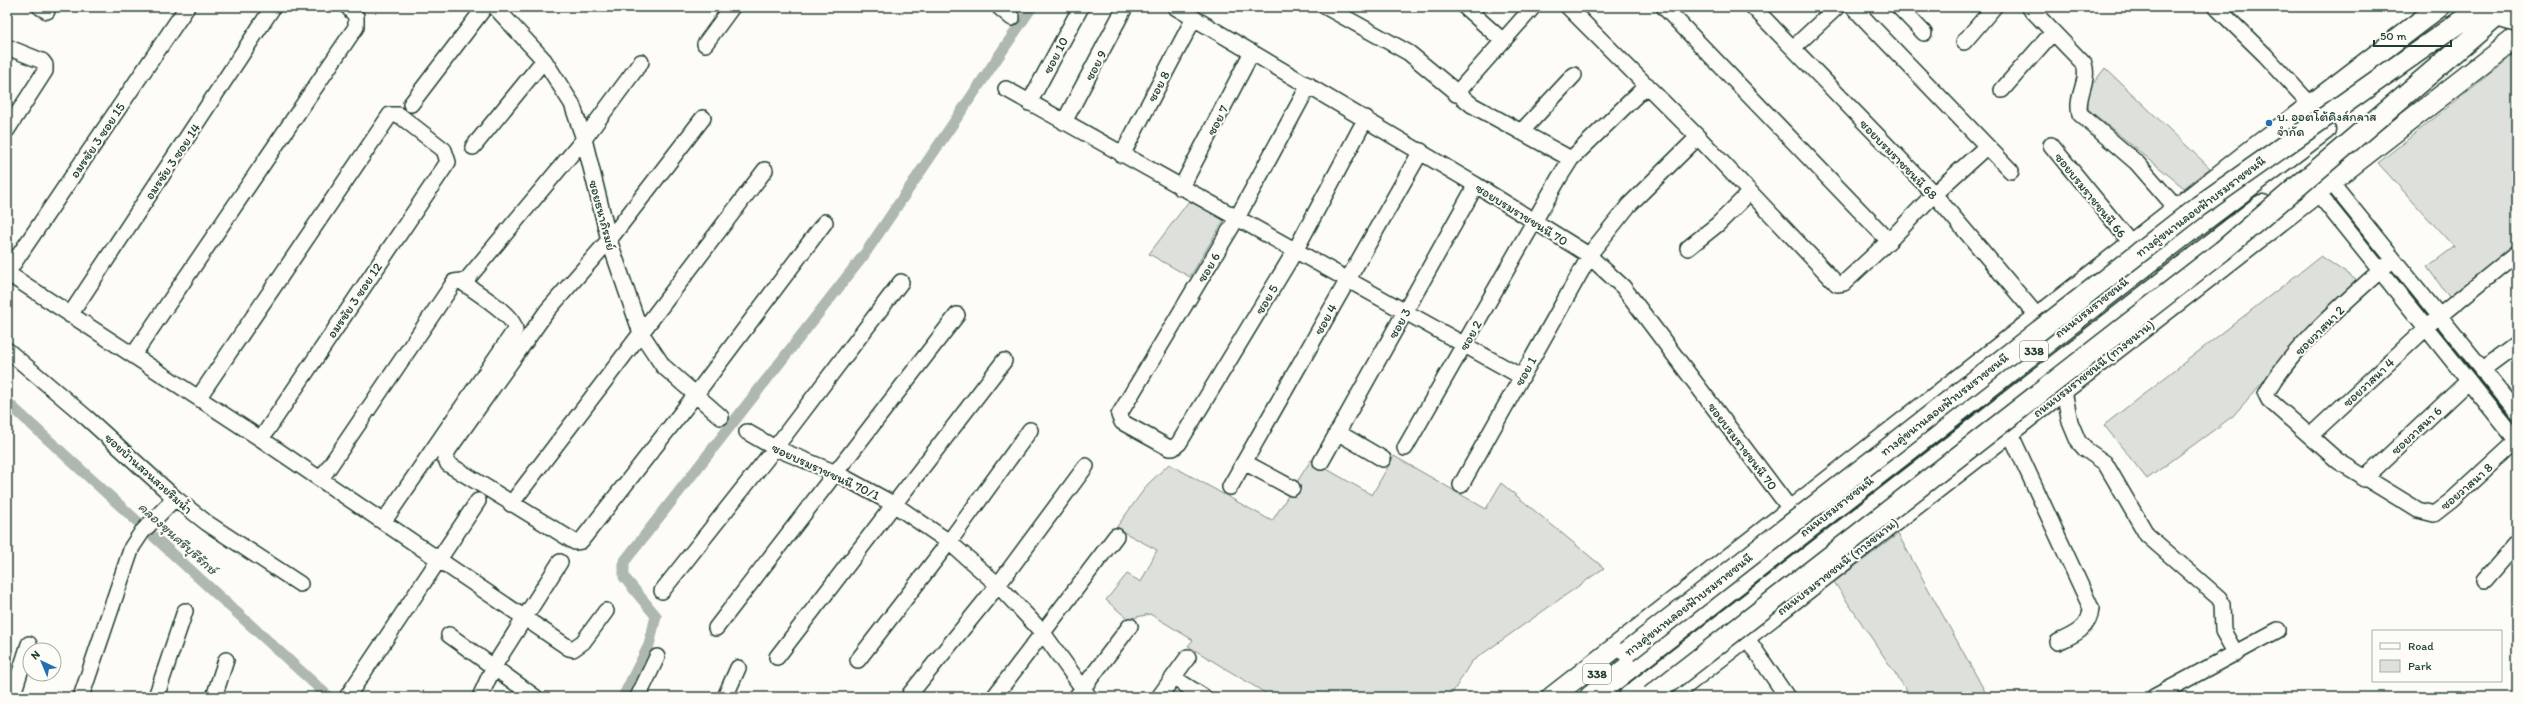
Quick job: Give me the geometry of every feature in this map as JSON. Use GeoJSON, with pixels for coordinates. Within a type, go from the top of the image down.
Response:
{"type":"FeatureCollection","features":[{"type":"Feature","properties":{"kind":"highway","name":"ถนนบรมราชชนนี"},"geometry":{"type":"LineString","coordinates":[[1591,697],[2183,235],[2368,96],[2480,7]]}},
{"type":"Feature","properties":{"kind":"highway","name":"ถนนบรมราชชนนี"},"geometry":{"type":"LineString","coordinates":[[1650,697],[2185,264],[2389,112],[2517,11]]}},
{"type":"Feature","properties":{"kind":"main road","name":"338"},"geometry":{"type":"LineString","coordinates":[[1552,697],[2038,317],[2439,7]]}},
{"type":"Feature","properties":{"kind":"main road","name":"ทางคู่ขนานลอยฟ้าบรมราชชนนี"},"geometry":{"type":"LineString","coordinates":[[1568,697],[2199,206],[2480,7]]}},
{"type":"Feature","properties":{"kind":"main road"},"geometry":{"type":"LineString","coordinates":[[2492,7],[2503,18],[2517,22]]}},
{"type":"Feature","properties":{"kind":"main road"},"geometry":{"type":"LineString","coordinates":[[1650,697],[2222,251],[2508,7]]}},
{"type":"Feature","properties":{"kind":"main road","name":"ถนนบรมราชชนนี (ทางขนาน)"},"geometry":{"type":"LineString","coordinates":[[1650,697],[1746,636],[2010,433],[2517,37]]}},
{"type":"Feature","properties":{"kind":"street","name":"อมรชัย 3 ซอย 15"},"geometry":{"type":"LineString","coordinates":[[7,273],[187,7]]}},
{"type":"Feature","properties":{"kind":"street","name":"อมรชัย 3 ซอย 14"},"geometry":{"type":"LineString","coordinates":[[70,315],[273,7]]}},
{"type":"Feature","properties":{"kind":"street"},"geometry":{"type":"LineString","coordinates":[[134,354],[356,27],[356,16],[348,7]]}},
{"type":"Feature","properties":{"kind":"street"},"geometry":{"type":"LineString","coordinates":[[412,104],[485,7]]}},
{"type":"Feature","properties":{"kind":"street","name":"ซอยธนาภิรมย์"},"geometry":{"type":"LineString","coordinates":[[495,7],[544,60],[572,104],[584,139],[609,240],[641,332],[663,366],[721,417]]}},
{"type":"Feature","properties":{"kind":"street"},"geometry":{"type":"LineString","coordinates":[[705,44],[732,7]]}},
{"type":"Feature","properties":{"kind":"street"},"geometry":{"type":"LineString","coordinates":[[1000,7],[1012,18]]}},
{"type":"Feature","properties":{"kind":"street","name":"ซอย 10"},"geometry":{"type":"LineString","coordinates":[[1029,102],[1081,7]]}},
{"type":"Feature","properties":{"kind":"street","name":"ซอย 9"},"geometry":{"type":"LineString","coordinates":[[1064,122],[1125,7]]}},
{"type":"Feature","properties":{"kind":"street","name":"ซอยบรมราชชนนี 70"},"geometry":{"type":"LineString","coordinates":[[1175,7],[1366,118],[1590,257],[1623,287],[1642,310],[1792,510]]}},
{"type":"Feature","properties":{"kind":"street"},"geometry":{"type":"LineString","coordinates":[[1326,7],[1409,53],[1456,94],[1571,159]]}},
{"type":"Feature","properties":{"kind":"street"},"geometry":{"type":"LineString","coordinates":[[1465,7],[1503,41]]}},
{"type":"Feature","properties":{"kind":"street"},"geometry":{"type":"LineString","coordinates":[[1456,94],[1533,7]]}},
{"type":"Feature","properties":{"kind":"street"},"geometry":{"type":"LineString","coordinates":[[1568,7],[1698,137],[1837,284],[1844,283],[1889,241],[1934,194],[1987,146]]}},
{"type":"Feature","properties":{"kind":"street"},"geometry":{"type":"LineString","coordinates":[[1664,7],[1889,241]]}},
{"type":"Feature","properties":{"kind":"street","name":"ซอยบรมราชชนนี 68"},"geometry":{"type":"LineString","coordinates":[[1753,7],[1934,194],[2038,317]]}},
{"type":"Feature","properties":{"kind":"street"},"geometry":{"type":"LineString","coordinates":[[1793,48],[1837,7]]}},
{"type":"Feature","properties":{"kind":"street"},"geometry":{"type":"LineString","coordinates":[[1853,7],[2011,171]]}},
{"type":"Feature","properties":{"kind":"street"},"geometry":{"type":"LineString","coordinates":[[1899,7],[1924,33]]}},
{"type":"Feature","properties":{"kind":"street"},"geometry":{"type":"LineString","coordinates":[[1964,42],[1994,7]]}},
{"type":"Feature","properties":{"kind":"street"},"geometry":{"type":"LineString","coordinates":[[2029,7],[2084,64],[2087,72],[2077,105],[2080,114],[2137,163],[2177,209]]}},
{"type":"Feature","properties":{"kind":"street"},"geometry":{"type":"LineString","coordinates":[[2216,7],[2266,55],[2311,105]]}},
{"type":"Feature","properties":{"kind":"street","name":"ซอย 8"},"geometry":{"type":"LineString","coordinates":[[1122,154],[1194,18]]}},
{"type":"Feature","properties":{"kind":"street"},"geometry":{"type":"LineString","coordinates":[[2002,90],[2053,32]]}},
{"type":"Feature","properties":{"kind":"street"},"geometry":{"type":"LineString","coordinates":[[7,47],[42,61],[45,65],[45,71],[7,130]]}},
{"type":"Feature","properties":{"kind":"street","name":"ซอย 7"},"geometry":{"type":"LineString","coordinates":[[1181,188],[1252,52]]}},
{"type":"Feature","properties":{"kind":"street"},"geometry":{"type":"LineString","coordinates":[[474,147],[544,60]]}},
{"type":"Feature","properties":{"kind":"street"},"geometry":{"type":"LineString","coordinates":[[469,277],[584,139],[641,62]]}},
{"type":"Feature","properties":{"kind":"street"},"geometry":{"type":"LineString","coordinates":[[1521,132],[1574,75]]}},
{"type":"Feature","properties":{"kind":"street","name":"ซอย 6"},"geometry":{"type":"LineString","coordinates":[[1146,435],[1120,420],[1119,415],[1237,218],[1309,85]]}},
{"type":"Feature","properties":{"kind":"street","name":"ซอย 2"},"geometry":{"type":"LineString","coordinates":[[1405,448],[1533,221],[1571,159],[1647,85]]}},
{"type":"Feature","properties":{"kind":"street"},"geometry":{"type":"LineString","coordinates":[[1006,89],[1522,377]]}},
{"type":"Feature","properties":{"kind":"street","name":"อมรชัย 3 ซอย 12"},"geometry":{"type":"LineString","coordinates":[[199,397],[390,115],[399,115],[444,150],[448,162],[262,439]]}},
{"type":"Feature","properties":{"kind":"street"},"geometry":{"type":"LineString","coordinates":[[703,118],[609,240],[547,310],[446,453],[446,461],[448,464],[575,542],[581,541],[696,394],[825,222]]}},
{"type":"Feature","properties":{"kind":"street","name":"ซอย 5"},"geometry":{"type":"LineString","coordinates":[[1146,435],[1169,448],[1176,447],[1179,443],[1295,251],[1366,118]]}},
{"type":"Feature","properties":{"kind":"street","name":"ซอย 1"},"geometry":{"type":"LineString","coordinates":[[1460,485],[1590,257],[1629,205],[1698,137]]}},
{"type":"Feature","properties":{"kind":"street","name":"ซอยบรมราชชนนี 66"},"geometry":{"type":"LineString","coordinates":[[2051,145],[2132,244]]}},
{"type":"Feature","properties":{"kind":"street","name":"ซอย 4"},"geometry":{"type":"LineString","coordinates":[[1230,487],[1420,151]]}},
{"type":"Feature","properties":{"kind":"street"},"geometry":{"type":"LineString","coordinates":[[511,504],[765,170]]}},
{"type":"Feature","properties":{"kind":"street","name":"ซอย 3"},"geometry":{"type":"LineString","coordinates":[[1321,462],[1476,185]]}},
{"type":"Feature","properties":{"kind":"street"},"geometry":{"type":"LineString","coordinates":[[2324,187],[2392,260],[2517,412]]}},
{"type":"Feature","properties":{"kind":"street"},"geometry":{"type":"LineString","coordinates":[[2324,187],[2379,272],[2517,441]]}},
{"type":"Feature","properties":{"kind":"street"},"geometry":{"type":"LineString","coordinates":[[1688,248],[1718,224],[1750,192]]}},
{"type":"Feature","properties":{"kind":"street","name":"ซอยวาสนา 4"},"geometry":{"type":"LineString","coordinates":[[2310,436],[2438,317],[2517,253]]}},
{"type":"Feature","properties":{"kind":"street","name":"ซอยวาสนา 2"},"geometry":{"type":"LineString","coordinates":[[2310,436],[2269,400],[2266,394],[2278,374],[2308,340],[2392,260]]}},
{"type":"Feature","properties":{"kind":"street"},"geometry":{"type":"LineString","coordinates":[[7,273],[199,397],[573,649],[583,642],[606,611]]}},
{"type":"Feature","properties":{"kind":"street"},"geometry":{"type":"LineString","coordinates":[[321,479],[451,286],[454,282],[461,281],[508,316],[515,325],[515,330],[384,521]]}},
{"type":"Feature","properties":{"kind":"street"},"geometry":{"type":"LineString","coordinates":[[662,591],[775,448],[901,282]]}},
{"type":"Feature","properties":{"kind":"street"},"geometry":{"type":"LineString","coordinates":[[716,628],[957,315]]}},
{"type":"Feature","properties":{"kind":"street"},"geometry":{"type":"LineString","coordinates":[[2482,370],[2517,344]]}},
{"type":"Feature","properties":{"kind":"street","name":"ซอยบ้านสวนสวยริมน้ำ"},"geometry":{"type":"LineString","coordinates":[[7,350],[87,418],[174,498],[207,523],[300,584]]}},
{"type":"Feature","properties":{"kind":"street"},"geometry":{"type":"LineString","coordinates":[[777,657],[1004,361]]}},
{"type":"Feature","properties":{"kind":"street","name":"ซอยวาสนา 6"},"geometry":{"type":"LineString","coordinates":[[2364,479],[2468,381]]}},
{"type":"Feature","properties":{"kind":"street"},"geometry":{"type":"LineString","coordinates":[[2064,391],[2070,422],[2078,441],[2085,449],[2105,463],[2147,535],[2219,598],[2222,604],[2223,631],[2236,654]]}},
{"type":"Feature","properties":{"kind":"street"},"geometry":{"type":"LineString","coordinates":[[858,660],[949,542],[1030,430]]}},
{"type":"Feature","properties":{"kind":"street","name":"ซอยบรมราชชนนี 70/1"},"geometry":{"type":"LineString","coordinates":[[748,432],[775,448],[836,473],[895,505],[949,542],[998,585],[1044,633],[1082,694]]}},
{"type":"Feature","properties":{"kind":"street"},"geometry":{"type":"LineString","coordinates":[[1337,432],[1383,459]]}},
{"type":"Feature","properties":{"kind":"street"},"geometry":{"type":"LineString","coordinates":[[2010,433],[2091,608],[2090,618],[2084,627],[2074,635],[2058,642]]}},
{"type":"Feature","properties":{"kind":"street"},"geometry":{"type":"LineString","coordinates":[[2310,436],[2338,460],[2364,479]]}},
{"type":"Feature","properties":{"kind":"street","name":"ซอยวาสนา 8"},"geometry":{"type":"LineString","coordinates":[[2364,479],[2418,510],[2434,514],[2452,500],[2517,441]]}},
{"type":"Feature","properties":{"kind":"street"},"geometry":{"type":"LineString","coordinates":[[1244,462],[1292,488]]}},
{"type":"Feature","properties":{"kind":"street"},"geometry":{"type":"LineString","coordinates":[[910,694],[998,585],[1086,466]]}},
{"type":"Feature","properties":{"kind":"street"},"geometry":{"type":"LineString","coordinates":[[81,697],[128,559],[142,532],[174,498]]}},
{"type":"Feature","properties":{"kind":"street"},"geometry":{"type":"LineString","coordinates":[[349,692],[478,501]]}},
{"type":"Feature","properties":{"kind":"street"},"geometry":{"type":"LineString","coordinates":[[994,697],[1116,536]]}},
{"type":"Feature","properties":{"kind":"street"},"geometry":{"type":"LineString","coordinates":[[2485,580],[2517,543]]}},
{"type":"Feature","properties":{"kind":"street"},"geometry":{"type":"LineString","coordinates":[[480,697],[494,666],[526,618],[560,562]]}},
{"type":"Feature","properties":{"kind":"street"},"geometry":{"type":"LineString","coordinates":[[156,697],[185,611]]}},
{"type":"Feature","properties":{"kind":"street"},"geometry":{"type":"LineString","coordinates":[[1082,694],[1130,626]]}},
{"type":"Feature","properties":{"kind":"street"},"geometry":{"type":"LineString","coordinates":[[2154,697],[2278,630]]}},
{"type":"Feature","properties":{"kind":"street"},"geometry":{"type":"LineString","coordinates":[[450,635],[535,697]]}},
{"type":"Feature","properties":{"kind":"street"},"geometry":{"type":"LineString","coordinates":[[1746,636],[1787,697]]}},
{"type":"Feature","properties":{"kind":"street"},"geometry":{"type":"LineString","coordinates":[[638,697],[657,657]]}},
{"type":"Feature","properties":{"kind":"street"},"geometry":{"type":"LineString","coordinates":[[1159,697],[1188,657]]}},
{"type":"Feature","properties":{"kind":"street"},"geometry":{"type":"LineString","coordinates":[[214,697],[226,660]]}},
{"type":"Feature","properties":{"kind":"street"},"geometry":{"type":"LineString","coordinates":[[12,697],[22,666]]}},
{"type":"Feature","properties":{"kind":"street"},"geometry":{"type":"LineString","coordinates":[[725,697],[738,668]]}},
{"type":"Feature","properties":{"kind":"street"},"geometry":{"type":"LineString","coordinates":[[1174,678],[1204,697]]}},
{"type":"Feature","properties":{"kind":"green space"},"geometry":{"type":"Polygon","coordinates":[[[2517,52],[2517,251],[2452,301],[2427,267],[2454,247],[2378,163],[2517,52]]]}},
{"type":"Feature","properties":{"kind":"green space"},"geometry":{"type":"Polygon","coordinates":[[[2105,68],[2210,168],[2184,188],[2088,109],[2088,90],[2105,68]]]}},
{"type":"Feature","properties":{"kind":"green space"},"geometry":{"type":"Polygon","coordinates":[[[1189,201],[1224,220],[1190,277],[1149,254],[1189,201]]]}},
{"type":"Feature","properties":{"kind":"green space"},"geometry":{"type":"Polygon","coordinates":[[[2321,256],[2359,282],[2304,335],[2233,416],[2147,479],[2104,425],[2321,256]]]}},
{"type":"Feature","properties":{"kind":"green space"},"geometry":{"type":"Polygon","coordinates":[[[1394,456],[1486,509],[1501,483],[1604,568],[1471,662],[1450,697],[1272,697],[1188,646],[1193,640],[1150,614],[1128,619],[1106,600],[1127,574],[1141,582],[1157,550],[1116,528],[1148,484],[1169,464],[1272,521],[1311,460],[1372,495],[1394,456]]]}},
{"type":"Feature","properties":{"kind":"green space"},"geometry":{"type":"Polygon","coordinates":[[[1898,534],[1988,697],[1911,697],[1834,582],[1898,534]]]}},
{"type":"Feature","properties":{"kind":"waterway"},"geometry":{"type":"LineString","coordinates":[[623,697],[649,645],[656,616],[624,577],[624,562],[864,255],[1032,7]]}},
{"type":"Feature","properties":{"kind":"waterway","name":"คลองขุนศรีบุรีรักษ์"},"geometry":{"type":"LineString","coordinates":[[7,402],[329,697]]}},
{"type":"Feature","properties":{"kind":"place","name":"บ. ออตโต้คิงส์กลาส จำกัด"},"geometry":{"type":"Point","coordinates":[2269,123]}}]}
